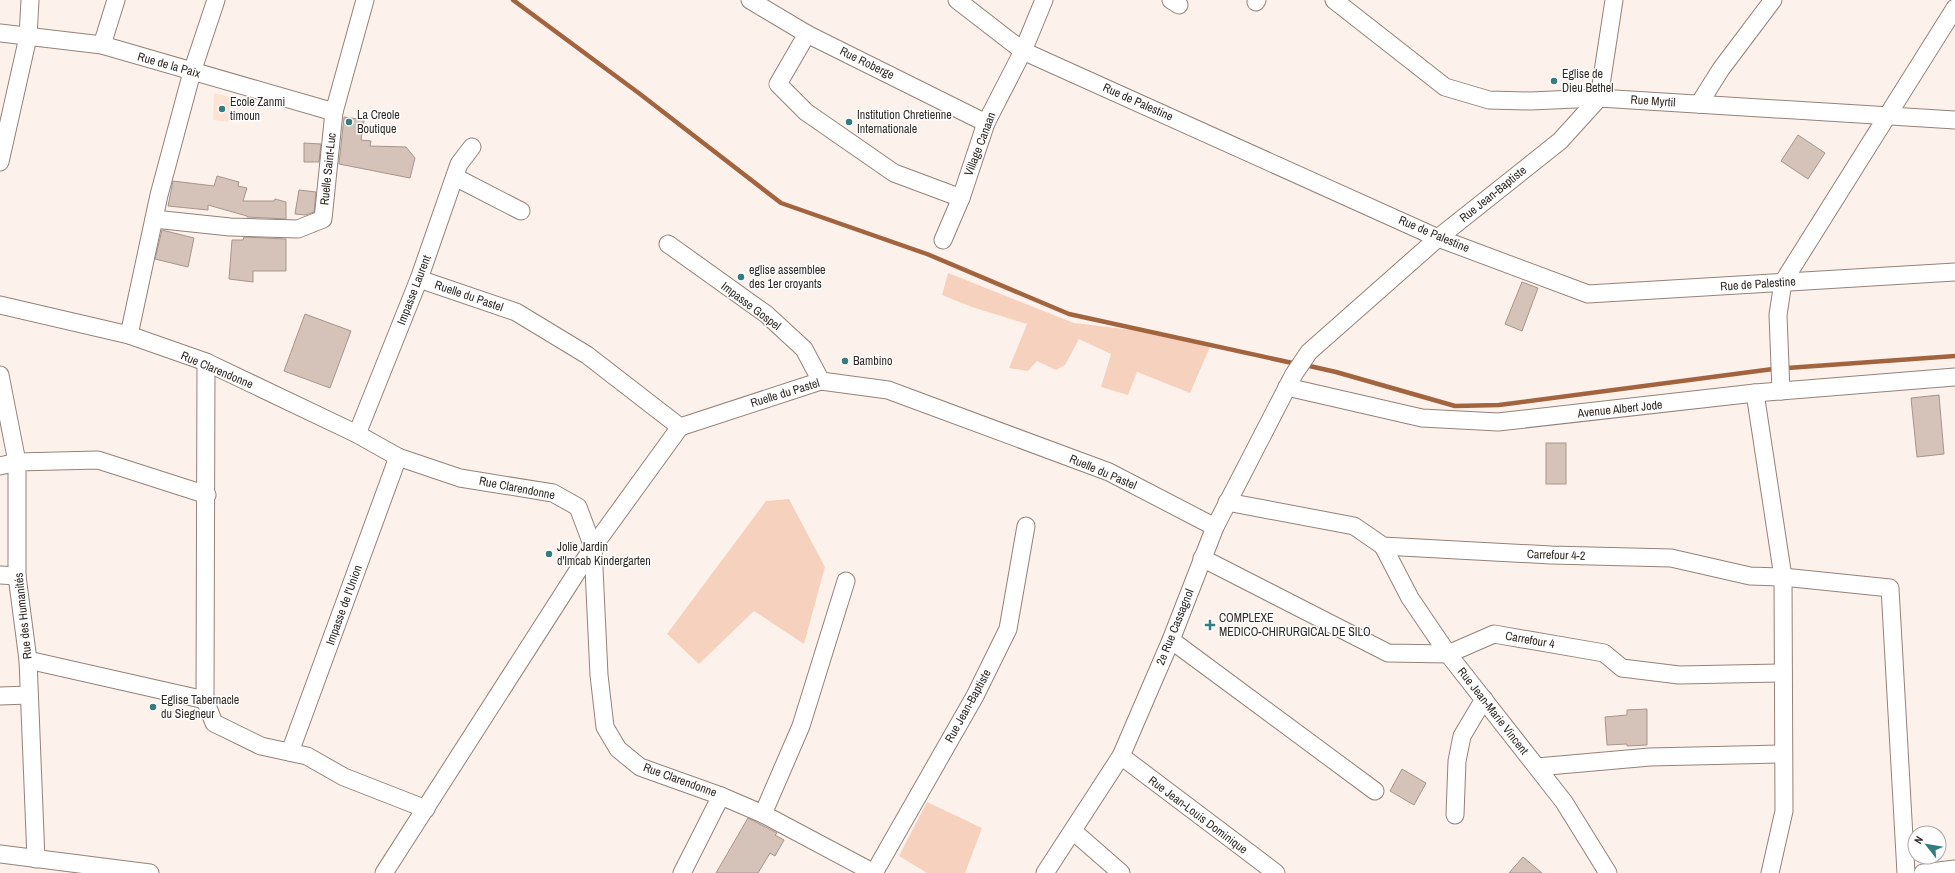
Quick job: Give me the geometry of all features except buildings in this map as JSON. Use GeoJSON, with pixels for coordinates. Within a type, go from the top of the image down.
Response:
{"type":"FeatureCollection","features":[{"type":"Feature","properties":{"kind":"street"},"geometry":{"type":"LineString","coordinates":[[0,162],[28,37],[30,0]]}},
{"type":"Feature","properties":{"kind":"street"},"geometry":{"type":"LineString","coordinates":[[102,45],[116,0]]}},
{"type":"Feature","properties":{"kind":"street"},"geometry":{"type":"LineString","coordinates":[[129,335],[154,219],[192,72],[216,0]]}},
{"type":"Feature","properties":{"kind":"street","name":"Ruelle Saint-Luc"},"geometry":{"type":"LineString","coordinates":[[154,219],[230,227],[298,229],[323,219],[334,112],[365,0]]}},
{"type":"Feature","properties":{"kind":"street","name":"Rue Roberge"},"geometry":{"type":"LineString","coordinates":[[750,0],[807,34],[986,123]]}},
{"type":"Feature","properties":{"kind":"street","name":"Rue de Palestine"},"geometry":{"type":"LineString","coordinates":[[957,0],[1023,51],[1438,238],[1588,294],[1955,272]]}},
{"type":"Feature","properties":{"kind":"street","name":"Village Canaan"},"geometry":{"type":"LineString","coordinates":[[943,240],[961,198],[986,123],[1023,51],[1044,0]]}},
{"type":"Feature","properties":{"kind":"street","name":"Rue Myrtil"},"geometry":{"type":"LineString","coordinates":[[1334,0],[1444,87],[1489,100],[1530,101],[1599,98],[1955,120]]}},
{"type":"Feature","properties":{"kind":"street"},"geometry":{"type":"LineString","coordinates":[[1599,98],[1614,0]]}},
{"type":"Feature","properties":{"kind":"street"},"geometry":{"type":"LineString","coordinates":[[1699,104],[1721,69],[1773,0]]}},
{"type":"Feature","properties":{"kind":"street"},"geometry":{"type":"LineString","coordinates":[[1781,391],[1778,315],[1783,282],[1955,8]]}},
{"type":"Feature","properties":{"kind":"street","name":"Rue de la Paix"},"geometry":{"type":"LineString","coordinates":[[0,33],[102,45],[334,112]]}},
{"type":"Feature","properties":{"kind":"street"},"geometry":{"type":"LineString","coordinates":[[807,34],[778,84],[806,112],[894,173],[961,198]]}},
{"type":"Feature","properties":{"kind":"street","name":"Rue Jean-Baptiste"},"geometry":{"type":"LineString","coordinates":[[1291,381],[1309,352],[1438,238],[1560,141],[1599,98]]}},
{"type":"Feature","properties":{"kind":"street","name":"Impasse Laurent"},"geometry":{"type":"LineString","coordinates":[[357,434],[419,279],[459,164],[472,147]]}},
{"type":"Feature","properties":{"kind":"street"},"geometry":{"type":"LineString","coordinates":[[455,177],[521,210]]}},
{"type":"Feature","properties":{"kind":"street","name":"Impasse Gospel"},"geometry":{"type":"LineString","coordinates":[[668,244],[766,314],[804,349],[821,381]]}},
{"type":"Feature","properties":{"kind":"street","name":"Ruelle du Pastel"},"geometry":{"type":"LineString","coordinates":[[419,279],[516,312],[587,355],[680,426],[821,381],[888,390],[1109,472],[1215,527]]}},
{"type":"Feature","properties":{"kind":"street","name":"Rue Clarendonne"},"geometry":{"type":"LineString","coordinates":[[0,305],[129,335],[206,362],[357,434],[398,457],[460,478],[552,493],[578,507],[593,547],[599,675],[605,727],[618,749],[640,767],[721,796],[763,814],[874,873]]}},
{"type":"Feature","properties":{"kind":"street"},"geometry":{"type":"LineString","coordinates":[[206,362],[206,700],[214,722],[260,746],[307,756],[344,777],[426,810]]}},
{"type":"Feature","properties":{"kind":"street","name":"Rue des Humanités"},"geometry":{"type":"LineString","coordinates":[[0,375],[17,462],[17,576],[28,660],[36,859]]}},
{"type":"Feature","properties":{"kind":"street","name":"Avenue Albert Jode"},"geometry":{"type":"LineString","coordinates":[[1291,381],[1422,418],[1498,422],[1755,393],[1953,380]]}},
{"type":"Feature","properties":{"kind":"street","name":"2e Rue Cassagnol"},"geometry":{"type":"LineString","coordinates":[[1044,873],[1121,756],[1170,640],[1215,527],[1291,381]]}},
{"type":"Feature","properties":{"kind":"street"},"geometry":{"type":"LineString","coordinates":[[1755,393],[1783,577],[1784,811],[1770,873]]}},
{"type":"Feature","properties":{"kind":"street"},"geometry":{"type":"LineString","coordinates":[[384,873],[426,810],[593,547],[680,426]]}},
{"type":"Feature","properties":{"kind":"street","name":"Impasse de l'Union"},"geometry":{"type":"LineString","coordinates":[[290,752],[398,457]]}},
{"type":"Feature","properties":{"kind":"street"},"geometry":{"type":"LineString","coordinates":[[0,466],[17,462],[98,460],[207,495]]}},
{"type":"Feature","properties":{"kind":"street"},"geometry":{"type":"LineString","coordinates":[[1227,502],[1354,526],[1383,546]]}},
{"type":"Feature","properties":{"kind":"street","name":"Rue Jean-Baptiste"},"geometry":{"type":"LineString","coordinates":[[874,873],[974,696],[1008,629],[1026,526]]}},
{"type":"Feature","properties":{"kind":"street","name":"Carrefour 4-2"},"geometry":{"type":"LineString","coordinates":[[1383,546],[1551,555],[1671,558],[1750,576],[1783,577],[1890,588],[1906,873]]}},
{"type":"Feature","properties":{"kind":"street","name":"Rue Jean-Marie Vincent"},"geometry":{"type":"LineString","coordinates":[[1383,546],[1410,598],[1448,654],[1564,802],[1608,873]]}},
{"type":"Feature","properties":{"kind":"street","name":"Carrefour 4"},"geometry":{"type":"LineString","coordinates":[[1202,558],[1388,653],[1448,654],[1494,634],[1604,653],[1622,668],[1679,675],[1783,673]]}},
{"type":"Feature","properties":{"kind":"street"},"geometry":{"type":"LineString","coordinates":[[0,575],[17,576]]}},
{"type":"Feature","properties":{"kind":"street"},"geometry":{"type":"LineString","coordinates":[[763,814],[801,726],[846,581]]}},
{"type":"Feature","properties":{"kind":"street"},"geometry":{"type":"LineString","coordinates":[[1170,640],[1375,791]]}},
{"type":"Feature","properties":{"kind":"street"},"geometry":{"type":"LineString","coordinates":[[28,660],[206,700]]}},
{"type":"Feature","properties":{"kind":"street"},"geometry":{"type":"LineString","coordinates":[[0,696],[29,695]]}},
{"type":"Feature","properties":{"kind":"street"},"geometry":{"type":"LineString","coordinates":[[1455,815],[1457,761],[1462,736],[1484,699]]}},
{"type":"Feature","properties":{"kind":"street"},"geometry":{"type":"LineString","coordinates":[[1537,767],[1650,757],[1784,754]]}},
{"type":"Feature","properties":{"kind":"street","name":"Rue Jean-Louis Dominique"},"geometry":{"type":"LineString","coordinates":[[1121,756],[1276,873]]}},
{"type":"Feature","properties":{"kind":"street"},"geometry":{"type":"LineString","coordinates":[[682,873],[721,796]]}},
{"type":"Feature","properties":{"kind":"street"},"geometry":{"type":"LineString","coordinates":[[1073,831],[1121,873]]}},
{"type":"Feature","properties":{"kind":"street"},"geometry":{"type":"LineString","coordinates":[[0,854],[142,873]]}},
{"type":"Feature","properties":{"kind":"street"},"geometry":{"type":"LineString","coordinates":[[1923,873],[1955,869]]}},
{"type":"Feature","properties":{"kind":"shaded area","name":"Ecole Zanmi timoun"},"geometry":{"type":"Polygon","coordinates":[[[214,93],[232,98],[228,122],[213,120],[214,93]]]}},
{"type":"Feature","properties":{"kind":"shaded area"},"geometry":{"type":"Polygon","coordinates":[[[948,273],[1074,323],[1150,332],[1210,347],[1190,393],[1137,372],[1128,395],[1101,387],[1111,354],[1079,339],[1065,365],[1056,370],[1037,361],[1028,371],[1009,368],[1027,324],[972,307],[942,295],[948,273]]]}},
{"type":"Feature","properties":{"kind":"shaded area"},"geometry":{"type":"Polygon","coordinates":[[[789,499],[825,567],[804,644],[754,611],[699,664],[667,634],[766,501],[789,499]]]}},
{"type":"Feature","properties":{"kind":"shaded area"},"geometry":{"type":"Polygon","coordinates":[[[927,802],[982,828],[965,873],[927,873],[899,856],[927,802]]]}},
{"type":"Feature","properties":{"kind":"waterway"},"geometry":{"type":"LineString","coordinates":[[513,0],[640,94],[781,203],[927,254],[1069,314],[1297,364]]}},
{"type":"Feature","properties":{"kind":"waterway"},"geometry":{"type":"LineString","coordinates":[[1787,368],[1955,356]]}},
{"type":"Feature","properties":{"kind":"waterway"},"geometry":{"type":"LineString","coordinates":[[1305,365],[1336,372],[1455,406],[1499,405],[1773,369]]}},
{"type":"Feature","properties":{"kind":"place","name":"Eglise de Dieu Bethel"},"geometry":{"type":"Point","coordinates":[1554,81]}},
{"type":"Feature","properties":{"kind":"place","name":"Ecole Zanmi timoun"},"geometry":{"type":"Point","coordinates":[222,109]}},
{"type":"Feature","properties":{"kind":"place","name":"La Creole Boutique"},"geometry":{"type":"Point","coordinates":[349,122]}},
{"type":"Feature","properties":{"kind":"place","name":"Institution Chretienne Internationale"},"geometry":{"type":"Point","coordinates":[849,122]}},
{"type":"Feature","properties":{"kind":"place","name":"eglise assemblee des 1er croyants"},"geometry":{"type":"Point","coordinates":[741,277]}},
{"type":"Feature","properties":{"kind":"place","name":"Bambino"},"geometry":{"type":"Point","coordinates":[845,361]}},
{"type":"Feature","properties":{"kind":"place","name":"Jolie Jardin d'Imcab Kindergarten"},"geometry":{"type":"Point","coordinates":[549,554]}},
{"type":"Feature","properties":{"kind":"place","name":"COMPLEXE MEDICO-CHIRURGICAL DE SILO"},"geometry":{"type":"Point","coordinates":[1210,625]}},
{"type":"Feature","properties":{"kind":"place","name":"Eglise Tabernacle du Siegneur"},"geometry":{"type":"Point","coordinates":[153,707]}}]}
